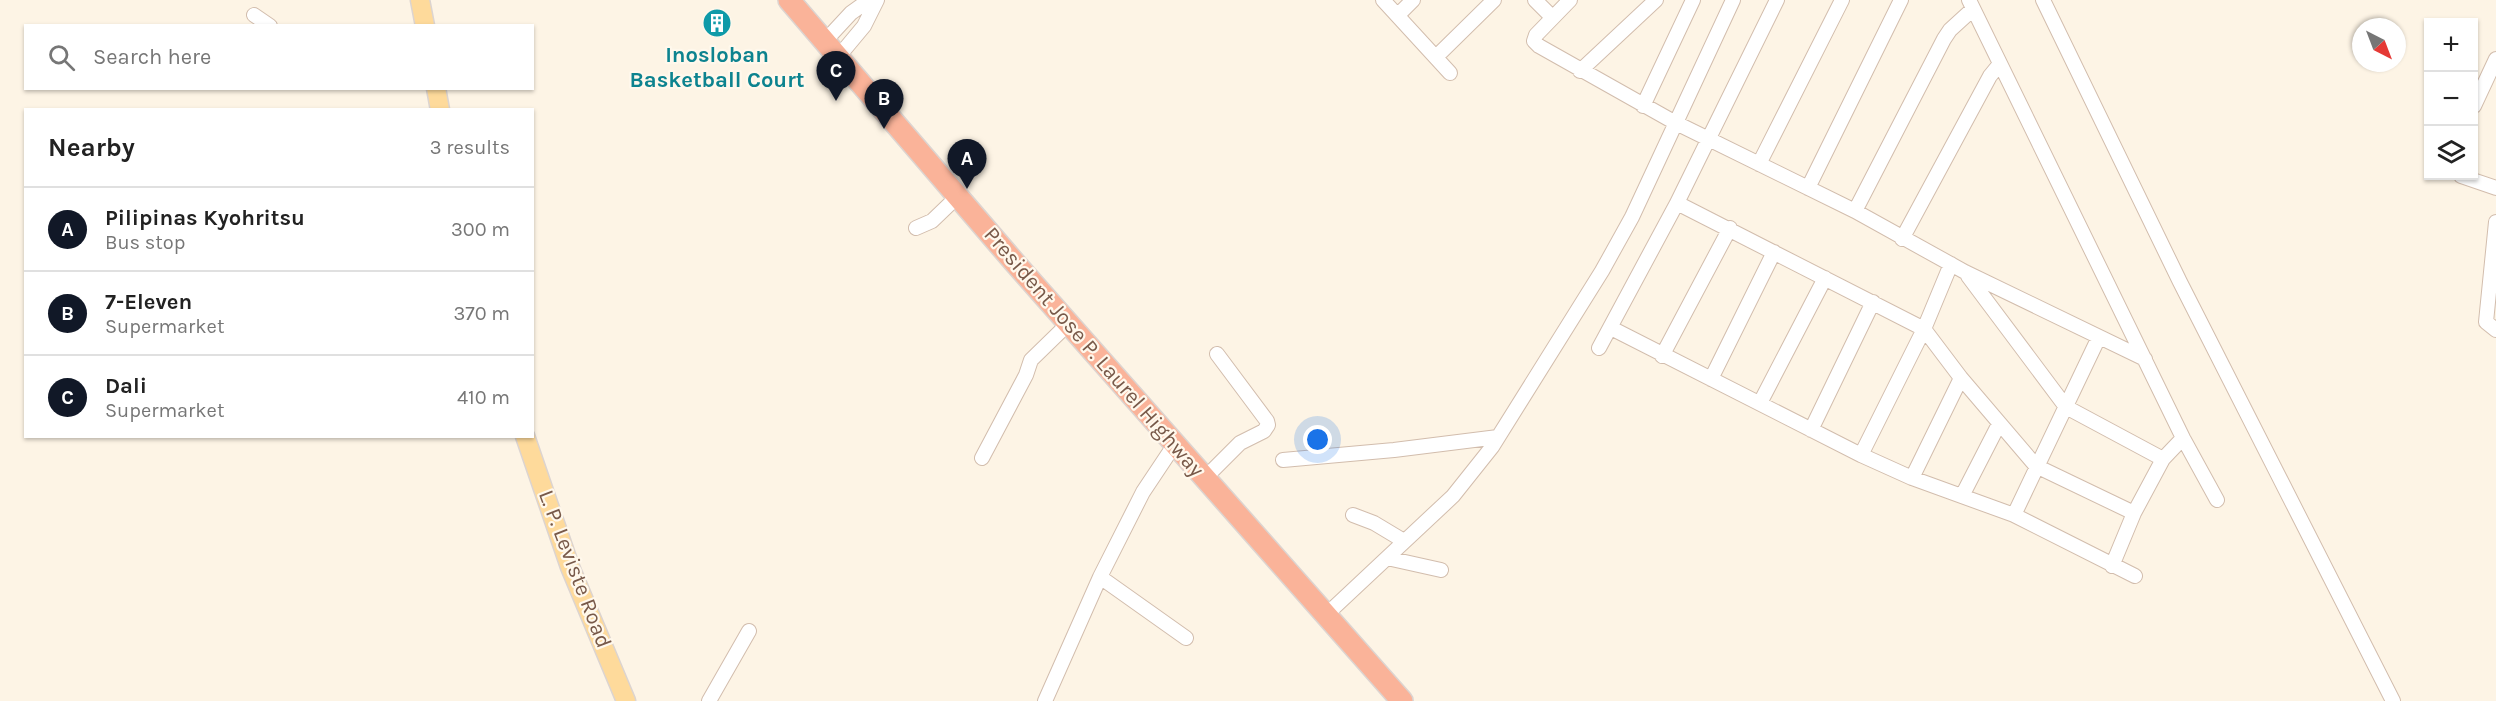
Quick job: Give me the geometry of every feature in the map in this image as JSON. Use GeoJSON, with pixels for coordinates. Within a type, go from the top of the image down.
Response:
{"type":"FeatureCollection","features":[{"type":"Feature","properties":{"kind":"highway","name":"President Jose P. Laurel Highway"},"geometry":{"type":"LineString","coordinates":[[799,4],[832,49],[957,197],[1402,701]]}},
{"type":"Feature","properties":{"kind":"main road"},"geometry":{"type":"LineString","coordinates":[[420,0],[424,24]]}},
{"type":"Feature","properties":{"kind":"main road"},"geometry":{"type":"LineString","coordinates":[[436,90],[440,108]]}},
{"type":"Feature","properties":{"kind":"main road","name":"L. P. Leviste Road"},"geometry":{"type":"LineString","coordinates":[[526,438],[570,567],[626,701]]}},
{"type":"Feature","properties":{"kind":"street"},"geometry":{"type":"LineString","coordinates":[[832,49],[851,12],[870,0]]}},
{"type":"Feature","properties":{"kind":"street"},"geometry":{"type":"LineString","coordinates":[[832,49],[864,26],[877,0]]}},
{"type":"Feature","properties":{"kind":"street"},"geometry":{"type":"LineString","coordinates":[[1383,0],[1450,73]]}},
{"type":"Feature","properties":{"kind":"street"},"geometry":{"type":"LineString","coordinates":[[1398,15],[1413,0]]}},
{"type":"Feature","properties":{"kind":"street"},"geometry":{"type":"LineString","coordinates":[[1436,57],[1494,0]]}},
{"type":"Feature","properties":{"kind":"street"},"geometry":{"type":"LineString","coordinates":[[1535,0],[1552,17]]}},
{"type":"Feature","properties":{"kind":"street"},"geometry":{"type":"LineString","coordinates":[[1570,0],[1536,35],[1534,41],[1580,71],[1709,140],[1855,211],[1965,272],[2145,359]]}},
{"type":"Feature","properties":{"kind":"street"},"geometry":{"type":"LineString","coordinates":[[1580,71],[1656,0]]}},
{"type":"Feature","properties":{"kind":"street"},"geometry":{"type":"LineString","coordinates":[[1643,106],[1693,0]]}},
{"type":"Feature","properties":{"kind":"street"},"geometry":{"type":"LineString","coordinates":[[1326,615],[1453,496],[1498,437],[1602,271],[1645,191],[1674,122],[1733,0]]}},
{"type":"Feature","properties":{"kind":"street"},"geometry":{"type":"LineString","coordinates":[[1599,348],[1677,203],[1777,0]]}},
{"type":"Feature","properties":{"kind":"street"},"geometry":{"type":"LineString","coordinates":[[1759,164],[1842,0]]}},
{"type":"Feature","properties":{"kind":"street"},"geometry":{"type":"LineString","coordinates":[[1808,188],[1901,0]]}},
{"type":"Feature","properties":{"kind":"street"},"geometry":{"type":"LineString","coordinates":[[2043,0],[2185,292],[2393,701]]}},
{"type":"Feature","properties":{"kind":"street"},"geometry":{"type":"LineString","coordinates":[[1855,211],[1944,39],[1971,4],[2184,438],[2217,500]]}},
{"type":"Feature","properties":{"kind":"street"},"geometry":{"type":"LineString","coordinates":[[254,15],[267,24]]}},
{"type":"Feature","properties":{"kind":"street"},"geometry":{"type":"LineString","coordinates":[[2478,97],[2496,59]]}},
{"type":"Feature","properties":{"kind":"street"},"geometry":{"type":"LineString","coordinates":[[1902,239],[1990,76],[1999,64]]}},
{"type":"Feature","properties":{"kind":"street"},"geometry":{"type":"LineString","coordinates":[[2473,180],[2496,188]]}},
{"type":"Feature","properties":{"kind":"street"},"geometry":{"type":"LineString","coordinates":[[916,228],[932,221],[957,197]]}},
{"type":"Feature","properties":{"kind":"street"},"geometry":{"type":"LineString","coordinates":[[1677,203],[1730,228],[1924,329],[1961,378],[2036,466],[2134,513]]}},
{"type":"Feature","properties":{"kind":"street"},"geometry":{"type":"LineString","coordinates":[[2494,329],[2486,322],[2496,222]]}},
{"type":"Feature","properties":{"kind":"street"},"geometry":{"type":"LineString","coordinates":[[1662,356],[1730,228]]}},
{"type":"Feature","properties":{"kind":"street"},"geometry":{"type":"LineString","coordinates":[[1711,380],[1774,252]]}},
{"type":"Feature","properties":{"kind":"street"},"geometry":{"type":"LineString","coordinates":[[1861,455],[1924,329],[1951,264]]}},
{"type":"Feature","properties":{"kind":"street"},"geometry":{"type":"LineString","coordinates":[[1965,272],[2066,407],[2163,459]]}},
{"type":"Feature","properties":{"kind":"street"},"geometry":{"type":"LineString","coordinates":[[1760,403],[1825,278]]}},
{"type":"Feature","properties":{"kind":"street"},"geometry":{"type":"LineString","coordinates":[[1811,430],[1874,302]]}},
{"type":"Feature","properties":{"kind":"street"},"geometry":{"type":"LineString","coordinates":[[982,458],[1026,375],[1029,363],[1068,324]]}},
{"type":"Feature","properties":{"kind":"street"},"geometry":{"type":"LineString","coordinates":[[1611,328],[1662,356],[1861,455],[1912,478],[2014,515],[2135,576]]}},
{"type":"Feature","properties":{"kind":"street"},"geometry":{"type":"LineString","coordinates":[[2014,515],[2099,337]]}},
{"type":"Feature","properties":{"kind":"street"},"geometry":{"type":"LineString","coordinates":[[1205,478],[1240,443],[1264,431],[1268,425],[1268,421],[1217,354]]}},
{"type":"Feature","properties":{"kind":"street"},"geometry":{"type":"LineString","coordinates":[[1912,478],[1961,378]]}},
{"type":"Feature","properties":{"kind":"street"},"geometry":{"type":"LineString","coordinates":[[1962,496],[1999,424]]}},
{"type":"Feature","properties":{"kind":"street"},"geometry":{"type":"LineString","coordinates":[[1282,460],[1394,450],[1498,437]]}},
{"type":"Feature","properties":{"kind":"street"},"geometry":{"type":"LineString","coordinates":[[2112,566],[2134,513],[2163,459],[2184,438]]}},
{"type":"Feature","properties":{"kind":"street"},"geometry":{"type":"LineString","coordinates":[[1046,701],[1100,577],[1143,492],[1175,444]]}},
{"type":"Feature","properties":{"kind":"street"},"geometry":{"type":"LineString","coordinates":[[1353,515],[1374,523],[1404,541]]}},
{"type":"Feature","properties":{"kind":"street"},"geometry":{"type":"LineString","coordinates":[[1387,558],[1441,570]]}},
{"type":"Feature","properties":{"kind":"street"},"geometry":{"type":"LineString","coordinates":[[1100,577],[1186,638]]}},
{"type":"Feature","properties":{"kind":"street"},"geometry":{"type":"LineString","coordinates":[[709,701],[749,631]]}},
{"type":"Feature","properties":{"kind":"place","name":"Inosloban Basketball Court"},"geometry":{"type":"Point","coordinates":[717,23]}},
{"type":"Feature","properties":{"kind":"place","name":"Dali"},"geometry":{"type":"Point","coordinates":[836,101]}},
{"type":"Feature","properties":{"kind":"place","name":"7-Eleven"},"geometry":{"type":"Point","coordinates":[884,129]}},
{"type":"Feature","properties":{"kind":"place","name":"Pilipinas Kyohritsu"},"geometry":{"type":"Point","coordinates":[967,189]}}]}
